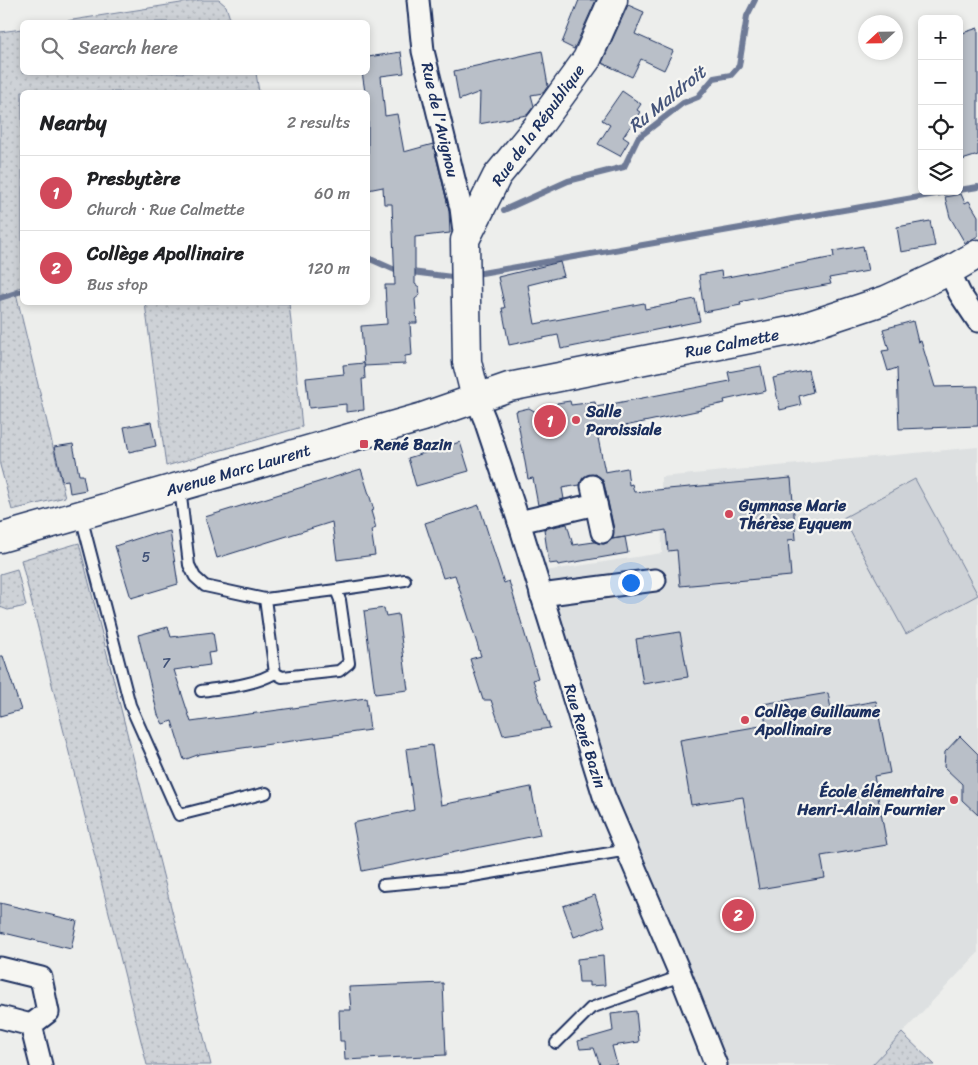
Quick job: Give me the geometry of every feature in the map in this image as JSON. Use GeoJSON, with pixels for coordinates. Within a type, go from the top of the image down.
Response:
{"type":"FeatureCollection","features":[{"type":"Feature","properties":{"kind":"street","name":"Rue de l'Avignou"},"geometry":{"type":"LineString","coordinates":[[418,0],[423,51],[461,208],[465,240]]}},
{"type":"Feature","properties":{"kind":"street","name":"Rue de la République"},"geometry":{"type":"LineString","coordinates":[[476,398],[467,362],[465,240],[497,176],[542,121],[586,59],[613,0]]}},
{"type":"Feature","properties":{"kind":"street","name":"Rue Calmette"},"geometry":{"type":"LineString","coordinates":[[476,398],[509,387],[796,330],[886,300],[949,271],[978,254]]}},
{"type":"Feature","properties":{"kind":"street"},"geometry":{"type":"LineString","coordinates":[[949,271],[960,294],[978,321]]}},
{"type":"Feature","properties":{"kind":"street","name":"Avenue Marc Laurent"},"geometry":{"type":"LineString","coordinates":[[0,538],[436,413],[476,398]]}},
{"type":"Feature","properties":{"kind":"street","name":"Rue René Bazin"},"geometry":{"type":"LineString","coordinates":[[476,398],[519,522],[604,796],[681,976],[716,1065]]}},
{"type":"Feature","properties":{"kind":"street"},"geometry":{"type":"LineString","coordinates":[[519,522],[594,495],[602,532]]}},
{"type":"Feature","properties":{"kind":"street"},"geometry":{"type":"LineString","coordinates":[[541,595],[655,580]]}},
{"type":"Feature","properties":{"kind":"street"},"geometry":{"type":"LineString","coordinates":[[0,968],[41,978],[48,1012],[31,1025]]}},
{"type":"Feature","properties":{"kind":"street"},"geometry":{"type":"LineString","coordinates":[[0,1017],[31,1025]]}},
{"type":"Feature","properties":{"kind":"street"},"geometry":{"type":"LineString","coordinates":[[31,1025],[41,1065]]}},
{"type":"Feature","properties":{"kind":"lane"},"geometry":{"type":"LineString","coordinates":[[180,487],[189,565],[195,577],[206,586],[265,599],[405,580]]}},
{"type":"Feature","properties":{"kind":"lane"},"geometry":{"type":"LineString","coordinates":[[81,516],[130,705],[179,815],[266,794]]}},
{"type":"Feature","properties":{"kind":"lane"},"geometry":{"type":"LineString","coordinates":[[274,673],[282,677],[339,671],[350,663],[340,600],[336,590]]}},
{"type":"Feature","properties":{"kind":"lane"},"geometry":{"type":"LineString","coordinates":[[265,599],[274,673]]}},
{"type":"Feature","properties":{"kind":"lane"},"geometry":{"type":"LineString","coordinates":[[201,691],[244,685],[260,681],[274,673]]}},
{"type":"Feature","properties":{"kind":"lane"},"geometry":{"type":"LineString","coordinates":[[383,885],[461,878],[628,850]]}},
{"type":"Feature","properties":{"kind":"lane"},"geometry":{"type":"LineString","coordinates":[[556,1043],[592,1008],[681,976]]}},
{"type":"Feature","properties":{"kind":"shaded area"},"geometry":{"type":"Polygon","coordinates":[[[200,0],[219,0],[226,6],[230,20],[73,20],[200,0]]]}},
{"type":"Feature","properties":{"kind":"shaded area"},"geometry":{"type":"Polygon","coordinates":[[[20,29],[20,75],[256,75],[259,90],[20,90],[20,288],[15,289],[65,497],[12,510],[0,465],[0,32],[20,29]]]}},
{"type":"Feature","properties":{"kind":"shaded area"},"geometry":{"type":"Polygon","coordinates":[[[145,305],[289,305],[302,427],[166,466],[145,305]]]}},
{"type":"Feature","properties":{"kind":"shaded area","name":"Collège Guillaume Apollinaire"},"geometry":{"type":"Polygon","coordinates":[[[978,447],[978,953],[872,1065],[721,1065],[606,773],[539,572],[662,553],[661,477],[978,447]]]}},
{"type":"Feature","properties":{"kind":"shaded area"},"geometry":{"type":"Polygon","coordinates":[[[915,479],[978,595],[906,634],[843,518],[915,479]]]}},
{"type":"Feature","properties":{"kind":"shaded area"},"geometry":{"type":"Polygon","coordinates":[[[79,543],[211,1065],[147,1065],[21,560],[79,543]]]}},
{"type":"Feature","properties":{"kind":"shaded area"},"geometry":{"type":"Polygon","coordinates":[[[17,569],[26,606],[8,610],[0,607],[0,574],[17,569]]]}},
{"type":"Feature","properties":{"kind":"shaded area"},"geometry":{"type":"Polygon","coordinates":[[[902,1033],[935,1065],[872,1065],[902,1033]]]}},
{"type":"Feature","properties":{"kind":"building"},"geometry":{"type":"Polygon","coordinates":[[[579,0],[596,0],[574,49],[562,43],[579,0]]]}},
{"type":"Feature","properties":{"kind":"building"},"geometry":{"type":"Polygon","coordinates":[[[628,5],[644,12],[635,34],[673,51],[664,70],[641,59],[632,77],[602,63],[628,5]]]}},
{"type":"Feature","properties":{"kind":"building"},"geometry":{"type":"Polygon","coordinates":[[[978,28],[978,155],[963,160],[963,60],[963,33],[978,28]]]}},
{"type":"Feature","properties":{"kind":"building"},"geometry":{"type":"Polygon","coordinates":[[[542,51],[548,86],[543,93],[531,95],[534,106],[527,115],[479,124],[480,92],[459,100],[454,71],[542,51]]]}},
{"type":"Feature","properties":{"kind":"building"},"geometry":{"type":"Polygon","coordinates":[[[401,52],[404,73],[381,76],[385,116],[397,114],[404,152],[433,144],[449,210],[450,233],[415,237],[415,284],[419,287],[420,295],[415,299],[417,323],[410,323],[412,355],[405,356],[405,364],[364,366],[361,326],[387,324],[385,285],[395,285],[392,204],[384,204],[383,187],[370,190],[370,90],[365,90],[362,75],[370,75],[370,57],[401,52]]]}},
{"type":"Feature","properties":{"kind":"building"},"geometry":{"type":"Polygon","coordinates":[[[622,91],[641,104],[637,110],[640,112],[623,137],[629,141],[620,156],[598,144],[610,125],[602,120],[622,91]]]}},
{"type":"Feature","properties":{"kind":"building"},"geometry":{"type":"Polygon","coordinates":[[[961,195],[965,203],[969,201],[978,216],[978,236],[965,243],[950,217],[945,197],[961,195]]]}},
{"type":"Feature","properties":{"kind":"building"},"geometry":{"type":"Polygon","coordinates":[[[930,221],[935,246],[901,252],[897,227],[930,221]]]}},
{"type":"Feature","properties":{"kind":"building"},"geometry":{"type":"Polygon","coordinates":[[[863,246],[868,271],[829,278],[831,284],[776,294],[740,302],[741,305],[704,312],[699,275],[721,271],[722,278],[834,257],[833,251],[863,246]]]}},
{"type":"Feature","properties":{"kind":"building"},"geometry":{"type":"Polygon","coordinates":[[[560,262],[564,276],[528,285],[535,324],[644,303],[645,309],[695,299],[700,321],[561,349],[558,335],[509,345],[502,308],[505,308],[498,277],[560,262]]]}},
{"type":"Feature","properties":{"kind":"building"},"geometry":{"type":"Polygon","coordinates":[[[913,321],[918,342],[921,341],[935,387],[978,386],[978,426],[899,429],[897,368],[888,371],[882,351],[889,350],[883,329],[913,321]]]}},
{"type":"Feature","properties":{"kind":"building"},"geometry":{"type":"Polygon","coordinates":[[[364,363],[365,379],[362,379],[364,410],[346,412],[346,404],[309,408],[306,378],[344,374],[343,365],[364,363]]]}},
{"type":"Feature","properties":{"kind":"building"},"geometry":{"type":"Polygon","coordinates":[[[761,366],[766,391],[724,400],[725,403],[701,408],[701,410],[601,431],[601,437],[598,438],[605,472],[627,468],[629,485],[632,484],[634,492],[791,478],[796,539],[788,540],[791,576],[680,586],[677,550],[668,551],[666,530],[625,537],[628,553],[558,565],[557,563],[549,564],[544,529],[567,524],[573,545],[594,542],[604,544],[612,539],[614,529],[604,483],[596,474],[584,477],[580,485],[562,488],[564,499],[538,505],[533,478],[528,479],[516,411],[529,408],[536,412],[553,409],[557,403],[570,401],[571,405],[595,402],[596,407],[730,381],[728,372],[761,366]]]}},
{"type":"Feature","properties":{"kind":"building"},"geometry":{"type":"Polygon","coordinates":[[[808,370],[813,392],[799,396],[801,405],[780,410],[773,378],[808,370]]]}},
{"type":"Feature","properties":{"kind":"building"},"geometry":{"type":"Polygon","coordinates":[[[151,422],[156,446],[129,452],[124,427],[151,422]]]}},
{"type":"Feature","properties":{"kind":"building"},"geometry":{"type":"Polygon","coordinates":[[[460,442],[469,471],[416,486],[408,458],[460,442]]]}},
{"type":"Feature","properties":{"kind":"building"},"geometry":{"type":"Polygon","coordinates":[[[73,444],[79,475],[83,475],[86,490],[70,493],[68,480],[62,481],[54,447],[73,444]]]}},
{"type":"Feature","properties":{"kind":"building"},"geometry":{"type":"Polygon","coordinates":[[[361,469],[374,510],[371,511],[376,528],[371,530],[375,555],[337,560],[332,522],[217,558],[205,517],[361,469]]]}},
{"type":"Feature","properties":{"kind":"building"},"geometry":{"type":"Polygon","coordinates":[[[479,505],[504,583],[509,581],[538,678],[533,680],[550,728],[503,735],[491,700],[483,700],[470,659],[481,656],[455,575],[443,578],[425,523],[479,505]]]}},
{"type":"Feature","properties":{"kind":"building"},"geometry":{"type":"Polygon","coordinates":[[[170,531],[178,584],[131,598],[115,546],[154,533],[154,535],[170,531]]]}},
{"type":"Feature","properties":{"kind":"building"},"geometry":{"type":"Polygon","coordinates":[[[384,608],[386,616],[398,614],[408,690],[375,694],[364,611],[384,608]]]}},
{"type":"Feature","properties":{"kind":"building"},"geometry":{"type":"Polygon","coordinates":[[[168,627],[171,637],[213,632],[216,652],[208,653],[210,665],[174,670],[191,722],[366,698],[370,730],[200,754],[184,760],[172,721],[163,724],[158,715],[138,635],[168,627]]]}},
{"type":"Feature","properties":{"kind":"building"},"geometry":{"type":"Polygon","coordinates":[[[680,632],[688,677],[643,684],[636,639],[680,632]]]}},
{"type":"Feature","properties":{"kind":"building"},"geometry":{"type":"Polygon","coordinates":[[[0,656],[3,656],[21,710],[0,716],[0,656]]]}},
{"type":"Feature","properties":{"kind":"building"},"geometry":{"type":"Polygon","coordinates":[[[828,693],[831,709],[876,701],[890,773],[874,776],[887,845],[821,856],[825,878],[759,889],[743,797],[691,805],[680,740],[766,725],[763,704],[828,693]]]}},
{"type":"Feature","properties":{"kind":"building"},"geometry":{"type":"Polygon","coordinates":[[[960,736],[978,754],[978,815],[962,800],[962,784],[944,767],[945,752],[960,736]]]}},
{"type":"Feature","properties":{"kind":"building"},"geometry":{"type":"Polygon","coordinates":[[[432,745],[441,805],[531,787],[540,835],[362,871],[353,823],[414,810],[406,749],[432,745]]]}},
{"type":"Feature","properties":{"kind":"building"},"geometry":{"type":"Polygon","coordinates":[[[595,895],[605,926],[574,937],[563,906],[595,895]]]}},
{"type":"Feature","properties":{"kind":"building"},"geometry":{"type":"Polygon","coordinates":[[[0,903],[77,921],[71,949],[0,932],[0,903]]]}},
{"type":"Feature","properties":{"kind":"building"},"geometry":{"type":"Polygon","coordinates":[[[603,956],[605,985],[589,986],[589,982],[579,982],[577,959],[603,956]]]}},
{"type":"Feature","properties":{"kind":"building"},"geometry":{"type":"Polygon","coordinates":[[[443,983],[446,1055],[345,1060],[344,1041],[340,1041],[339,1010],[351,1010],[349,987],[443,983]]]}},
{"type":"Feature","properties":{"kind":"building"},"geometry":{"type":"Polygon","coordinates":[[[636,1011],[639,1042],[612,1046],[617,1065],[600,1065],[594,1048],[580,1049],[578,1041],[613,1031],[611,1014],[636,1011]]]}},
{"type":"Feature","properties":{"kind":"waterway","name":"Ru Maldroit"},"geometry":{"type":"LineString","coordinates":[[504,210],[568,181],[624,167],[638,138],[683,103],[698,97],[714,78],[731,75],[739,66],[747,16],[755,0]]}},
{"type":"Feature","properties":{"kind":"waterway"},"geometry":{"type":"LineString","coordinates":[[963,189],[978,187]]}},
{"type":"Feature","properties":{"kind":"waterway"},"geometry":{"type":"LineString","coordinates":[[476,274],[930,195]]}},
{"type":"Feature","properties":{"kind":"waterway","name":"Ru Maldroit"},"geometry":{"type":"LineString","coordinates":[[370,259],[395,270],[452,277]]}},
{"type":"Feature","properties":{"kind":"waterway","name":"Ru Maldroit"},"geometry":{"type":"LineString","coordinates":[[0,298],[20,292]]}},
{"type":"Feature","properties":{"kind":"place","name":"Salle Paroissiale"},"geometry":{"type":"Point","coordinates":[576,420]}},
{"type":"Feature","properties":{"kind":"place","name":"Presbytère"},"geometry":{"type":"Point","coordinates":[550,421]}},
{"type":"Feature","properties":{"kind":"place","name":"René Bazin"},"geometry":{"type":"Point","coordinates":[364,444]}},
{"type":"Feature","properties":{"kind":"place","name":"Gymnase Marie Thérèse Eyquem"},"geometry":{"type":"Point","coordinates":[729,514]}},
{"type":"Feature","properties":{"kind":"place","name":"Collège Guillaume Apollinaire"},"geometry":{"type":"Point","coordinates":[745,720]}},
{"type":"Feature","properties":{"kind":"place","name":"École élémentaire Henri-Alain Fournier"},"geometry":{"type":"Point","coordinates":[954,800]}},
{"type":"Feature","properties":{"kind":"place","name":"Collège Apollinaire"},"geometry":{"type":"Point","coordinates":[738,915]}}]}
